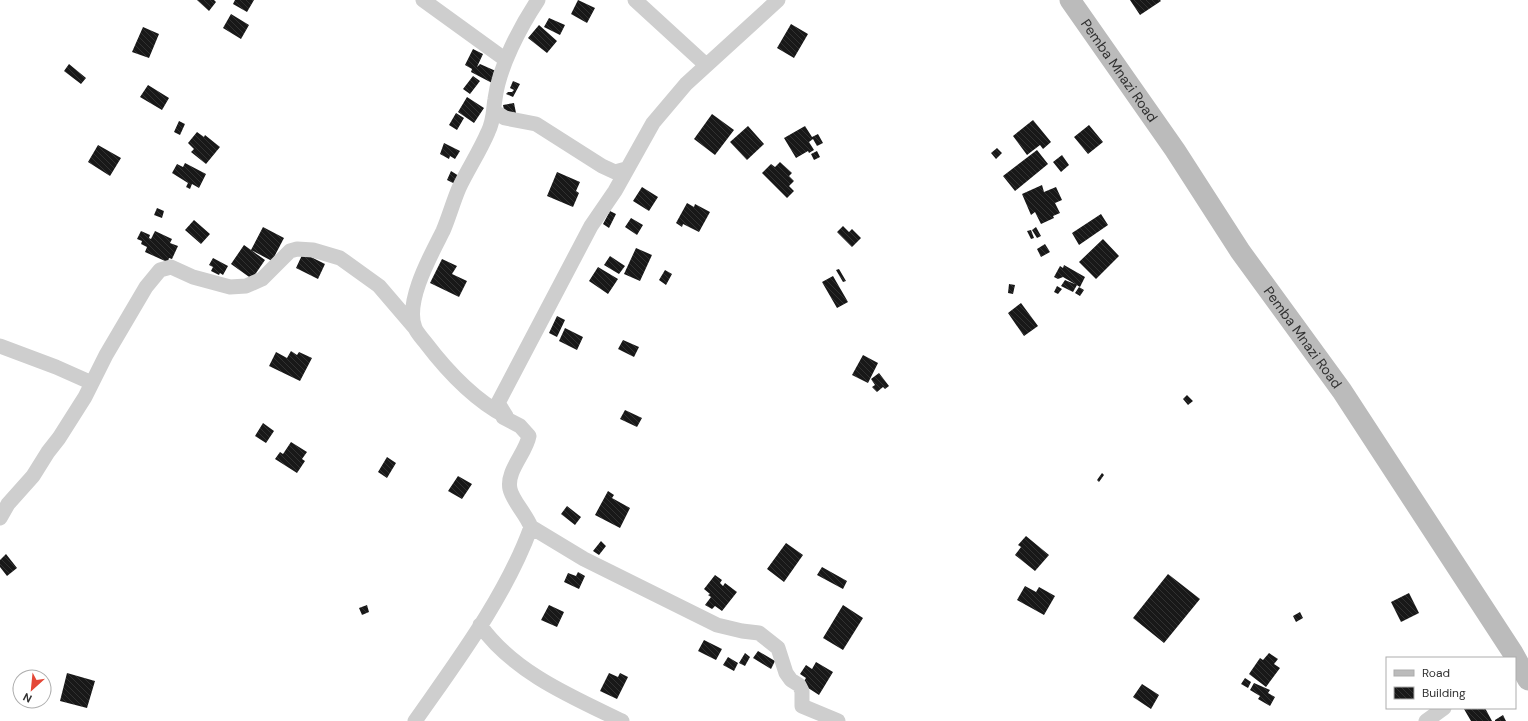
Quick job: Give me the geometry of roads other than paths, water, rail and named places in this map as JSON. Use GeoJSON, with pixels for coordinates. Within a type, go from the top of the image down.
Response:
{"type":"FeatureCollection","features":[{"type":"Feature","properties":{"kind":"main road","name":"Pemba Mnazi Road"},"geometry":{"type":"LineString","coordinates":[[1070,0],[1175,150],[1240,251],[1342,391],[1510,655]]}},
{"type":"Feature","properties":{"kind":"main road","name":"Pemba Mnazi Road"},"geometry":{"type":"LineString","coordinates":[[1516,663],[1528,680]]}},
{"type":"Feature","properties":{"kind":"street"},"geometry":{"type":"LineString","coordinates":[[423,0],[506,60]]}},
{"type":"Feature","properties":{"kind":"street"},"geometry":{"type":"LineString","coordinates":[[414,328],[413,312],[416,292],[426,263],[443,230],[459,189],[489,132],[495,112],[495,99],[506,60],[517,35],[538,0]]}},
{"type":"Feature","properties":{"kind":"street"},"geometry":{"type":"LineString","coordinates":[[635,0],[706,65]]}},
{"type":"Feature","properties":{"kind":"street"},"geometry":{"type":"LineString","coordinates":[[778,0],[686,84],[653,123],[615,191],[591,226],[498,403],[506,416],[503,417],[520,426],[529,436],[527,447],[510,480],[510,489],[515,501],[526,514],[531,527],[584,559],[717,624],[742,632],[759,633],[778,648],[786,673],[791,680],[799,685],[802,691],[802,706],[838,721]]}},
{"type":"Feature","properties":{"kind":"street"},"geometry":{"type":"LineString","coordinates":[[495,112],[505,118],[536,124],[602,166],[615,172],[626,169]]}},
{"type":"Feature","properties":{"kind":"street"},"geometry":{"type":"LineString","coordinates":[[0,518],[8,504],[33,476],[85,398],[106,355],[146,287],[160,270],[171,268],[193,277],[230,288],[246,286],[262,279],[290,251],[297,249],[313,250],[340,258],[379,286],[433,353],[464,386],[481,401],[506,416]]}},
{"type":"Feature","properties":{"kind":"street"},"geometry":{"type":"LineString","coordinates":[[0,346],[56,367],[92,383]]}},
{"type":"Feature","properties":{"kind":"street"},"geometry":{"type":"LineString","coordinates":[[415,721],[480,625],[517,562],[531,527]]}},
{"type":"Feature","properties":{"kind":"street"},"geometry":{"type":"LineString","coordinates":[[480,625],[488,636],[505,652],[532,673],[568,696],[622,721]]}},
{"type":"Feature","properties":{"kind":"street"},"geometry":{"type":"LineString","coordinates":[[1426,721],[1443,709]]}}]}
